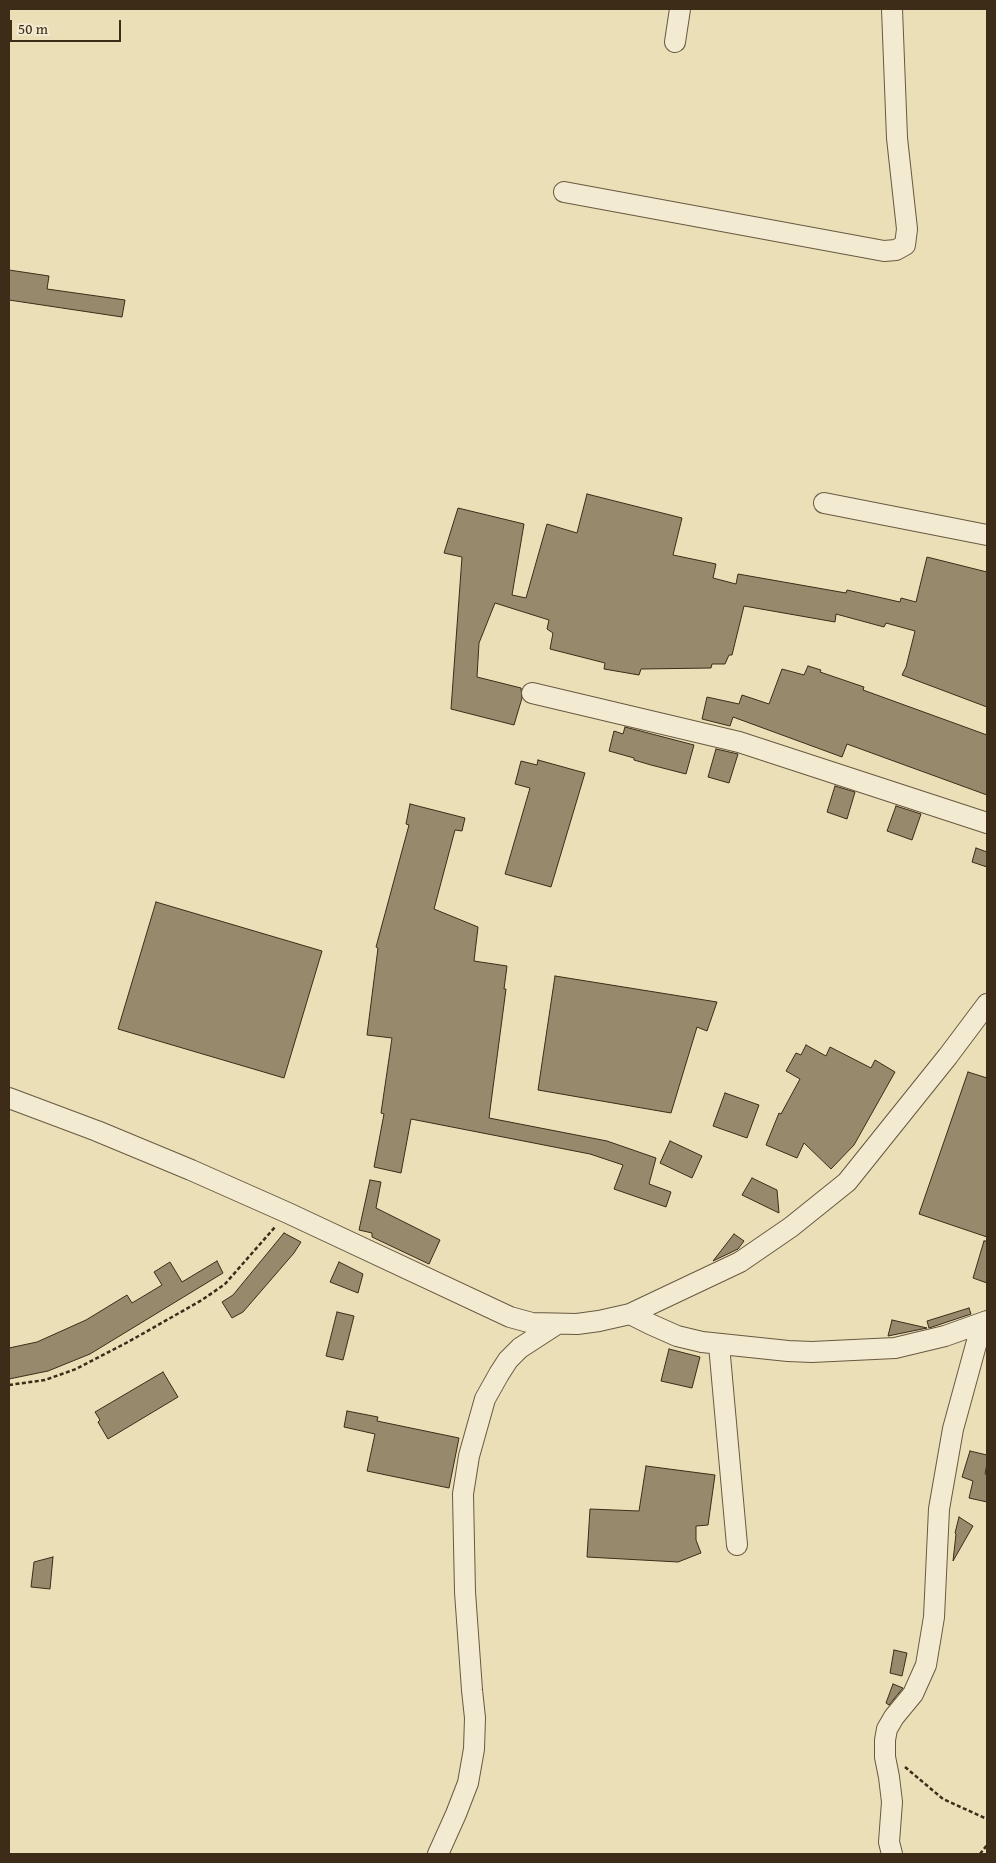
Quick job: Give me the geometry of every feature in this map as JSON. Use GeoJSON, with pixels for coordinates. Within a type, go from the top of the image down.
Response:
{"type":"FeatureCollection","features":[{"type":"Feature","properties":{"kind":"street"},"geometry":{"type":"LineString","coordinates":[[675,42],[680,9]]}},
{"type":"Feature","properties":{"kind":"street"},"geometry":{"type":"LineString","coordinates":[[564,192],[884,251],[896,250],[905,245],[907,229],[897,138],[892,9]]}},
{"type":"Feature","properties":{"kind":"street"},"geometry":{"type":"LineString","coordinates":[[824,503],[987,535]]}},
{"type":"Feature","properties":{"kind":"street"},"geometry":{"type":"LineString","coordinates":[[532,692],[738,742],[987,823]]}},
{"type":"Feature","properties":{"kind":"street"},"geometry":{"type":"LineString","coordinates":[[9,1098],[97,1131],[288,1213],[510,1317],[532,1323],[577,1324],[630,1314],[740,1262],[791,1227],[840,1188],[948,1056],[987,1004]]}},
{"type":"Feature","properties":{"kind":"street"},"geometry":{"type":"LineString","coordinates":[[630,1314],[677,1336],[719,1345],[812,1352],[895,1348],[945,1336],[984,1322]]}},
{"type":"Feature","properties":{"kind":"street"},"geometry":{"type":"LineString","coordinates":[[892,1854],[889,1842],[892,1802],[884,1750],[887,1729],[894,1717],[913,1694],[926,1665],[934,1617],[939,1510],[954,1429],[984,1322]]}},
{"type":"Feature","properties":{"kind":"street"},"geometry":{"type":"LineString","coordinates":[[438,1854],[468,1783],[474,1749],[475,1718],[465,1592],[463,1524],[463,1494],[469,1456],[485,1399],[508,1360],[520,1348],[557,1324]]}},
{"type":"Feature","properties":{"kind":"street"},"geometry":{"type":"LineString","coordinates":[[719,1345],[725,1430],[737,1545]]}},
{"type":"Feature","properties":{"kind":"path"},"geometry":{"type":"LineString","coordinates":[[9,1385],[45,1380],[76,1369],[202,1300],[233,1275],[261,1241],[288,1213]]}},
{"type":"Feature","properties":{"kind":"path"},"geometry":{"type":"LineString","coordinates":[[884,1750],[943,1799],[987,1819]]}},
{"type":"Feature","properties":{"kind":"path"},"geometry":{"type":"LineString","coordinates":[[980,1854],[987,1845]]}},
{"type":"Feature","properties":{"kind":"building"},"geometry":{"type":"Polygon","coordinates":[[[9,270],[49,276],[47,289],[125,300],[122,317],[9,300],[9,270]]]}},
{"type":"Feature","properties":{"kind":"building"},"geometry":{"type":"Polygon","coordinates":[[[587,494],[682,518],[673,555],[716,564],[713,578],[736,584],[738,574],[846,593],[847,590],[900,602],[901,598],[916,602],[927,557],[987,572],[987,707],[902,675],[906,667],[915,631],[886,623],[884,627],[836,614],[835,622],[744,606],[732,655],[729,655],[725,664],[712,664],[711,668],[641,669],[639,675],[604,669],[605,663],[550,649],[553,633],[547,629],[549,620],[495,603],[479,643],[477,677],[521,688],[522,698],[514,725],[451,709],[462,557],[444,553],[458,508],[524,524],[512,595],[526,598],[547,524],[577,533],[587,494]]]}},
{"type":"Feature","properties":{"kind":"building"},"geometry":{"type":"Polygon","coordinates":[[[808,666],[864,687],[863,690],[987,735],[987,795],[847,744],[842,757],[733,717],[730,726],[702,719],[707,697],[739,704],[742,695],[769,704],[782,669],[804,675],[808,666]]]}},
{"type":"Feature","properties":{"kind":"building"},"geometry":{"type":"Polygon","coordinates":[[[625,727],[694,745],[686,774],[609,751],[614,731],[623,734],[625,727]]]}},
{"type":"Feature","properties":{"kind":"building"},"geometry":{"type":"Polygon","coordinates":[[[716,749],[738,754],[729,783],[708,777],[716,749]]]}},
{"type":"Feature","properties":{"kind":"building"},"geometry":{"type":"Polygon","coordinates":[[[538,760],[585,773],[551,887],[505,874],[530,788],[515,784],[521,761],[537,765],[538,760]]]}},
{"type":"Feature","properties":{"kind":"building"},"geometry":{"type":"Polygon","coordinates":[[[835,786],[855,792],[847,819],[827,812],[835,786]]]}},
{"type":"Feature","properties":{"kind":"building"},"geometry":{"type":"Polygon","coordinates":[[[410,804],[465,818],[462,831],[455,830],[434,909],[478,927],[474,961],[507,966],[504,989],[506,989],[489,1118],[607,1141],[656,1158],[649,1184],[671,1192],[666,1207],[614,1189],[623,1165],[590,1154],[411,1119],[401,1173],[374,1167],[384,1114],[381,1113],[392,1038],[367,1035],[378,948],[376,947],[409,825],[406,824],[410,804]]]}},
{"type":"Feature","properties":{"kind":"building"},"geometry":{"type":"Polygon","coordinates":[[[896,806],[921,814],[912,840],[887,831],[896,806]]]}},
{"type":"Feature","properties":{"kind":"building"},"geometry":{"type":"Polygon","coordinates":[[[976,848],[987,852],[987,867],[972,862],[976,848]]]}},
{"type":"Feature","properties":{"kind":"building"},"geometry":{"type":"Polygon","coordinates":[[[156,902],[322,951],[284,1078],[118,1029],[156,902]]]}},
{"type":"Feature","properties":{"kind":"building"},"geometry":{"type":"Polygon","coordinates":[[[555,976],[717,1002],[707,1031],[697,1027],[671,1113],[538,1090],[555,976]]]}},
{"type":"Feature","properties":{"kind":"building"},"geometry":{"type":"Polygon","coordinates":[[[806,1045],[826,1056],[830,1047],[871,1068],[875,1060],[895,1072],[854,1145],[831,1169],[804,1143],[797,1158],[766,1145],[779,1113],[781,1114],[800,1079],[786,1071],[796,1053],[801,1055],[806,1045]]]}},
{"type":"Feature","properties":{"kind":"building"},"geometry":{"type":"Polygon","coordinates":[[[968,1072],[987,1078],[987,1237],[919,1214],[968,1072]]]}},
{"type":"Feature","properties":{"kind":"building"},"geometry":{"type":"Polygon","coordinates":[[[725,1093],[759,1105],[747,1138],[713,1126],[725,1093]]]}},
{"type":"Feature","properties":{"kind":"building"},"geometry":{"type":"Polygon","coordinates":[[[670,1141],[702,1156],[692,1178],[660,1163],[670,1141]]]}},
{"type":"Feature","properties":{"kind":"building"},"geometry":{"type":"Polygon","coordinates":[[[752,1178],[777,1190],[779,1213],[742,1195],[752,1178]]]}},
{"type":"Feature","properties":{"kind":"building"},"geometry":{"type":"Polygon","coordinates":[[[370,1180],[381,1182],[376,1208],[440,1240],[429,1264],[372,1237],[372,1233],[359,1230],[370,1180]]]}},
{"type":"Feature","properties":{"kind":"building"},"geometry":{"type":"Polygon","coordinates":[[[284,1233],[301,1242],[294,1253],[243,1312],[232,1318],[222,1302],[233,1295],[284,1233]]]}},
{"type":"Feature","properties":{"kind":"building"},"geometry":{"type":"Polygon","coordinates":[[[734,1234],[744,1241],[738,1249],[713,1261],[734,1234]]]}},
{"type":"Feature","properties":{"kind":"building"},"geometry":{"type":"Polygon","coordinates":[[[984,1241],[987,1241],[987,1283],[973,1278],[984,1241]]]}},
{"type":"Feature","properties":{"kind":"building"},"geometry":{"type":"Polygon","coordinates":[[[217,1261],[223,1273],[90,1354],[48,1371],[9,1379],[9,1348],[37,1342],[86,1320],[127,1295],[132,1303],[162,1285],[154,1272],[170,1262],[182,1282],[217,1261]]]}},
{"type":"Feature","properties":{"kind":"building"},"geometry":{"type":"Polygon","coordinates":[[[339,1262],[363,1274],[358,1293],[330,1282],[339,1262]]]}},
{"type":"Feature","properties":{"kind":"building"},"geometry":{"type":"Polygon","coordinates":[[[969,1308],[971,1314],[929,1328],[927,1321],[969,1308]]]}},
{"type":"Feature","properties":{"kind":"building"},"geometry":{"type":"Polygon","coordinates":[[[337,1312],[354,1316],[343,1360],[326,1356],[337,1312]]]}},
{"type":"Feature","properties":{"kind":"building"},"geometry":{"type":"Polygon","coordinates":[[[892,1320],[927,1328],[888,1336],[892,1320]]]}},
{"type":"Feature","properties":{"kind":"building"},"geometry":{"type":"Polygon","coordinates":[[[669,1349],[700,1357],[692,1388],[661,1381],[669,1349]]]}},
{"type":"Feature","properties":{"kind":"building"},"geometry":{"type":"Polygon","coordinates":[[[163,1372],[178,1397],[108,1439],[98,1422],[100,1420],[95,1412],[163,1372]]]}},
{"type":"Feature","properties":{"kind":"building"},"geometry":{"type":"Polygon","coordinates":[[[347,1411],[378,1417],[377,1421],[459,1438],[449,1488],[367,1471],[375,1434],[344,1427],[347,1411]]]}},
{"type":"Feature","properties":{"kind":"building"},"geometry":{"type":"Polygon","coordinates":[[[970,1451],[987,1455],[985,1474],[987,1475],[987,1502],[969,1498],[973,1481],[962,1477],[970,1451]]]}},
{"type":"Feature","properties":{"kind":"building"},"geometry":{"type":"Polygon","coordinates":[[[646,1466],[715,1475],[708,1525],[696,1526],[696,1540],[701,1553],[678,1562],[587,1557],[590,1509],[639,1511],[646,1466]]]}},
{"type":"Feature","properties":{"kind":"building"},"geometry":{"type":"Polygon","coordinates":[[[959,1517],[973,1526],[953,1561],[955,1533],[959,1517]]]}},
{"type":"Feature","properties":{"kind":"building"},"geometry":{"type":"Polygon","coordinates":[[[53,1557],[50,1589],[31,1587],[34,1562],[53,1557]]]}},
{"type":"Feature","properties":{"kind":"building"},"geometry":{"type":"Polygon","coordinates":[[[894,1650],[907,1653],[902,1676],[890,1673],[894,1650]]]}},
{"type":"Feature","properties":{"kind":"building"},"geometry":{"type":"Polygon","coordinates":[[[893,1684],[903,1688],[889,1705],[886,1703],[893,1684]]]}}]}
